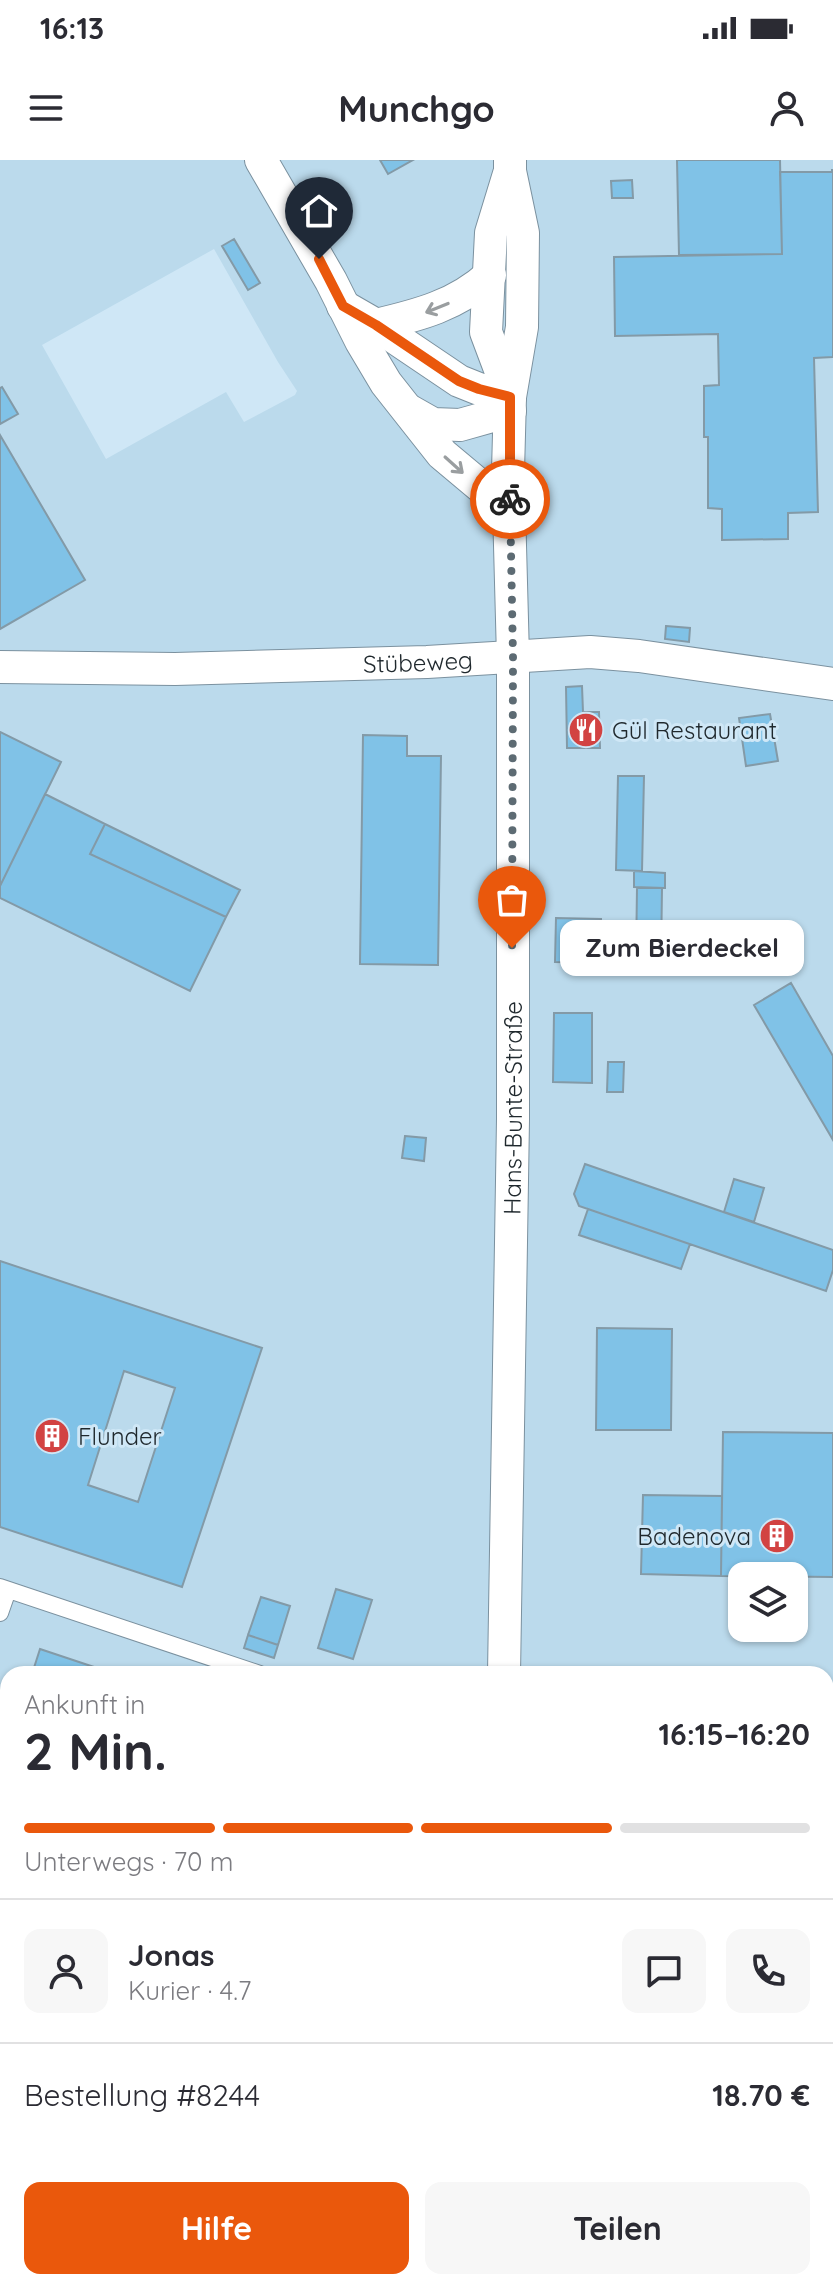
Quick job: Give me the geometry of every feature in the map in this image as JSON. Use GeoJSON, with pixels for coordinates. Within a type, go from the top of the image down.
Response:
{"type":"FeatureCollection","features":[{"type":"Feature","properties":{"kind":"street"},"geometry":{"type":"LineString","coordinates":[[261,160],[386,383],[442,454],[510,511]]}},
{"type":"Feature","properties":{"kind":"street","name":"Hans-Bunte-Straße"},"geometry":{"type":"LineString","coordinates":[[510,165],[491,233],[486,332],[510,404]]}},
{"type":"Feature","properties":{"kind":"street","name":"Hans-Bunte-Straße"},"geometry":{"type":"LineString","coordinates":[[504,1666],[513,1119],[513,657],[508,471],[510,404],[522,327],[523,264],[523,233],[510,165]]}},
{"type":"Feature","properties":{"kind":"street"},"geometry":{"type":"LineString","coordinates":[[376,325],[447,305],[490,275]]}},
{"type":"Feature","properties":{"kind":"street"},"geometry":{"type":"LineString","coordinates":[[343,306],[459,381],[510,404]]}},
{"type":"Feature","properties":{"kind":"street"},"geometry":{"type":"LineString","coordinates":[[407,410],[433,424],[460,425],[510,404]]}},
{"type":"Feature","properties":{"kind":"street","name":"Stübeweg"},"geometry":{"type":"LineString","coordinates":[[0,667],[175,669],[427,662],[590,652],[639,656],[833,684]]}},
{"type":"Feature","properties":{"kind":"lane"},"geometry":{"type":"LineString","coordinates":[[0,1613],[4,1589],[236,1666]]}},
{"type":"Feature","properties":{"kind":"shaded area"},"geometry":{"type":"Polygon","coordinates":[[[0,160],[833,160],[833,1666],[0,1666],[0,160]],[[234,239],[222,246],[248,290],[260,282],[234,239]],[[214,249],[42,345],[106,459],[226,392],[244,422],[295,395],[297,391],[214,249]]]}},
{"type":"Feature","properties":{"kind":"building"},"geometry":{"type":"Polygon","coordinates":[[[380,160],[413,160],[388,174],[380,160]]]}},
{"type":"Feature","properties":{"kind":"building"},"geometry":{"type":"Polygon","coordinates":[[[677,160],[780,160],[782,254],[679,255],[677,160]]]}},
{"type":"Feature","properties":{"kind":"building"},"geometry":{"type":"Polygon","coordinates":[[[832,170],[833,357],[814,358],[818,512],[788,513],[788,539],[722,540],[722,509],[708,508],[708,437],[704,437],[704,386],[719,385],[718,334],[615,336],[614,257],[782,254],[780,172],[832,170]]]}},
{"type":"Feature","properties":{"kind":"building"},"geometry":{"type":"Polygon","coordinates":[[[632,180],[633,198],[612,198],[611,181],[632,180]]]}},
{"type":"Feature","properties":{"kind":"building"},"geometry":{"type":"Polygon","coordinates":[[[234,239],[260,283],[248,290],[222,246],[234,239]]]}},
{"type":"Feature","properties":{"kind":"building"},"geometry":{"type":"Polygon","coordinates":[[[0,388],[18,414],[0,424],[0,388]]]}},
{"type":"Feature","properties":{"kind":"building"},"geometry":{"type":"Polygon","coordinates":[[[0,435],[85,580],[0,629],[0,435]]]}},
{"type":"Feature","properties":{"kind":"building"},"geometry":{"type":"Polygon","coordinates":[[[666,626],[690,628],[689,642],[665,639],[666,626]]]}},
{"type":"Feature","properties":{"kind":"building"},"geometry":{"type":"Polygon","coordinates":[[[582,686],[583,712],[599,712],[600,748],[567,748],[566,687],[582,686]]]}},
{"type":"Feature","properties":{"kind":"building"},"geometry":{"type":"Polygon","coordinates":[[[770,714],[778,761],[746,766],[739,718],[770,714]]]}},
{"type":"Feature","properties":{"kind":"building"},"geometry":{"type":"Polygon","coordinates":[[[0,732],[61,762],[0,886],[0,732]]]}},
{"type":"Feature","properties":{"kind":"building"},"geometry":{"type":"Polygon","coordinates":[[[363,735],[407,736],[407,756],[441,756],[438,965],[360,964],[363,735]]]}},
{"type":"Feature","properties":{"kind":"building"},"geometry":{"type":"Polygon","coordinates":[[[618,776],[644,776],[642,871],[616,870],[618,776]]]}},
{"type":"Feature","properties":{"kind":"building"},"geometry":{"type":"Polygon","coordinates":[[[45,794],[105,824],[90,854],[226,917],[190,991],[0,898],[0,886],[45,794]]]}},
{"type":"Feature","properties":{"kind":"building"},"geometry":{"type":"Polygon","coordinates":[[[105,824],[240,890],[226,917],[90,854],[105,824]]]}},
{"type":"Feature","properties":{"kind":"building"},"geometry":{"type":"Polygon","coordinates":[[[634,871],[665,873],[665,888],[634,887],[634,871]]]}},
{"type":"Feature","properties":{"kind":"building"},"geometry":{"type":"Polygon","coordinates":[[[637,888],[662,888],[661,959],[636,959],[637,888]]]}},
{"type":"Feature","properties":{"kind":"building"},"geometry":{"type":"Polygon","coordinates":[[[556,918],[601,919],[600,963],[555,962],[556,918]]]}},
{"type":"Feature","properties":{"kind":"building"},"geometry":{"type":"Polygon","coordinates":[[[791,983],[833,1056],[833,1140],[754,1005],[791,983]]]}},
{"type":"Feature","properties":{"kind":"building"},"geometry":{"type":"Polygon","coordinates":[[[554,1013],[592,1013],[592,1083],[553,1082],[554,1013]]]}},
{"type":"Feature","properties":{"kind":"building"},"geometry":{"type":"Polygon","coordinates":[[[608,1062],[624,1062],[623,1092],[607,1092],[608,1062]]]}},
{"type":"Feature","properties":{"kind":"building"},"geometry":{"type":"Polygon","coordinates":[[[405,1136],[426,1138],[424,1161],[402,1158],[405,1136]]]}},
{"type":"Feature","properties":{"kind":"building"},"geometry":{"type":"Polygon","coordinates":[[[585,1164],[833,1250],[833,1270],[826,1291],[579,1206],[574,1194],[585,1164]]]}},
{"type":"Feature","properties":{"kind":"building"},"geometry":{"type":"Polygon","coordinates":[[[734,1179],[764,1188],[754,1222],[724,1212],[734,1179]]]}},
{"type":"Feature","properties":{"kind":"building"},"geometry":{"type":"Polygon","coordinates":[[[588,1209],[690,1244],[681,1269],[579,1235],[588,1209]]]}},
{"type":"Feature","properties":{"kind":"building","name":"Flunder"},"geometry":{"type":"Polygon","coordinates":[[[0,1261],[262,1348],[182,1587],[0,1527],[0,1261]],[[124,1371],[88,1485],[138,1502],[175,1388],[124,1371]]]}},
{"type":"Feature","properties":{"kind":"building"},"geometry":{"type":"Polygon","coordinates":[[[597,1328],[672,1329],[671,1430],[596,1430],[597,1328]]]}},
{"type":"Feature","properties":{"kind":"building","name":"Badenova"},"geometry":{"type":"Polygon","coordinates":[[[723,1432],[833,1433],[833,1577],[808,1577],[808,1562],[728,1562],[728,1576],[721,1576],[723,1432]]]}},
{"type":"Feature","properties":{"kind":"building"},"geometry":{"type":"Polygon","coordinates":[[[643,1495],[722,1496],[721,1576],[641,1574],[643,1495]]]}},
{"type":"Feature","properties":{"kind":"building"},"geometry":{"type":"Polygon","coordinates":[[[336,1589],[372,1600],[353,1659],[318,1648],[336,1589]]]}},
{"type":"Feature","properties":{"kind":"building"},"geometry":{"type":"Polygon","coordinates":[[[261,1597],[290,1606],[278,1645],[248,1635],[261,1597]]]}},
{"type":"Feature","properties":{"kind":"building"},"geometry":{"type":"Polygon","coordinates":[[[248,1635],[278,1645],[274,1658],[244,1648],[248,1635]]]}},
{"type":"Feature","properties":{"kind":"building"},"geometry":{"type":"Polygon","coordinates":[[[40,1649],[91,1666],[35,1666],[40,1649]]]}},
{"type":"Feature","properties":{"kind":"way so far"},"geometry":{"type":"LineString","coordinates":[[510,499],[512,948]]}},
{"type":"Feature","properties":{"kind":"place","name":"Gül Restaurant"},"geometry":{"type":"Point","coordinates":[586,730]}},
{"type":"Feature","properties":{"kind":"place","name":"Zum Bierdeckel"},"geometry":{"type":"Point","coordinates":[512,948]}},
{"type":"Feature","properties":{"kind":"place","name":"Flunder"},"geometry":{"type":"Point","coordinates":[52,1436]}},
{"type":"Feature","properties":{"kind":"place","name":"Badenova"},"geometry":{"type":"Point","coordinates":[777,1536]}},
{"type":"Feature","properties":{"kind":"route"},"geometry":{"type":"LineString","coordinates":[[319,259],[343,306],[459,381],[510,397],[510,499]]}}]}
